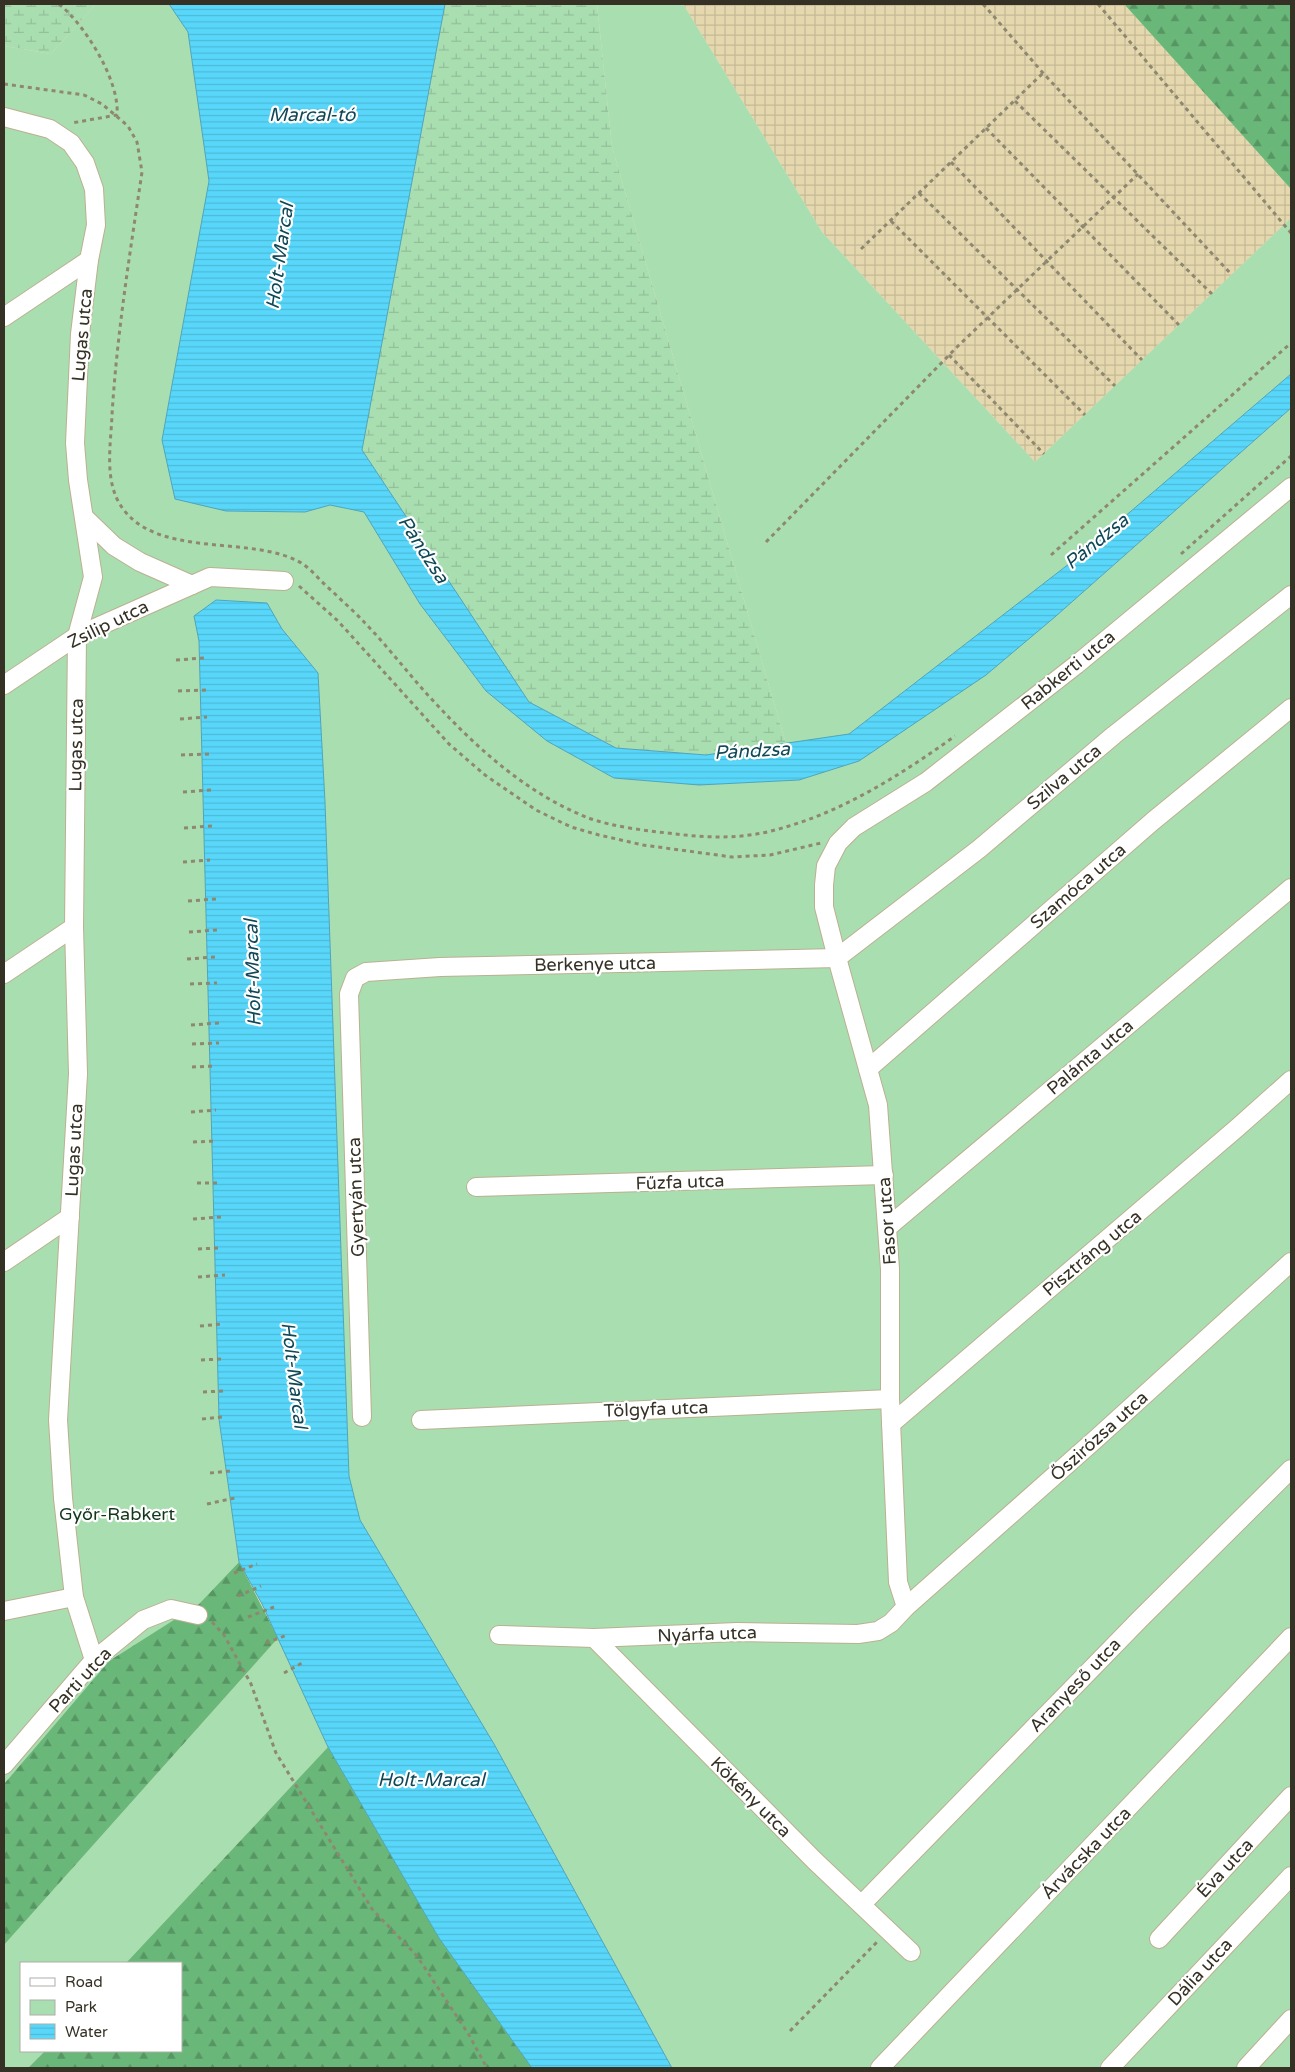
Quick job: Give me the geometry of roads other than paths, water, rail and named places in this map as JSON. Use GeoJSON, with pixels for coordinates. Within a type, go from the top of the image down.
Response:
{"type":"FeatureCollection","features":[{"type":"Feature","properties":{"kind":"street","name":"Lugas utca"},"geometry":{"type":"LineString","coordinates":[[4,117],[50,129],[71,143],[85,163],[94,189],[96,225],[89,260],[80,334],[76,443],[78,480],[93,577],[77,636],[74,927],[78,1074],[58,1420],[63,1498],[74,1597],[94,1660]]}},
{"type":"Feature","properties":{"kind":"street"},"geometry":{"type":"LineString","coordinates":[[4,317],[89,260]]}},
{"type":"Feature","properties":{"kind":"street","name":"Rabkerti utca"},"geometry":{"type":"LineString","coordinates":[[838,843],[854,827],[926,782],[1076,665],[1291,487]]}},
{"type":"Feature","properties":{"kind":"street"},"geometry":{"type":"LineString","coordinates":[[85,518],[114,546],[134,558],[192,585],[210,577],[284,581]]}},
{"type":"Feature","properties":{"kind":"street","name":"Zsilip utca"},"geometry":{"type":"LineString","coordinates":[[4,686],[77,636],[192,585]]}},
{"type":"Feature","properties":{"kind":"street","name":"Szilva utca"},"geometry":{"type":"LineString","coordinates":[[836,958],[979,849],[1114,735],[1291,595]]}},
{"type":"Feature","properties":{"kind":"street","name":"Szamóca utca"},"geometry":{"type":"LineString","coordinates":[[868,1069],[1153,821],[1291,708]]}},
{"type":"Feature","properties":{"kind":"street","name":"Fasor utca"},"geometry":{"type":"LineString","coordinates":[[838,843],[826,866],[824,907],[836,958],[878,1104],[890,1269],[890,1399],[898,1582],[906,1607]]}},
{"type":"Feature","properties":{"kind":"street","name":"Palánta utca"},"geometry":{"type":"LineString","coordinates":[[888,1227],[1291,888]]}},
{"type":"Feature","properties":{"kind":"street"},"geometry":{"type":"LineString","coordinates":[[4,974],[74,927]]}},
{"type":"Feature","properties":{"kind":"street","name":"Berkenye utca"},"geometry":{"type":"LineString","coordinates":[[355,978],[366,972],[440,968],[836,958]]}},
{"type":"Feature","properties":{"kind":"street","name":"Gyertyán utca"},"geometry":{"type":"LineString","coordinates":[[355,978],[349,994],[362,1417]]}},
{"type":"Feature","properties":{"kind":"street","name":"Pisztráng utca"},"geometry":{"type":"LineString","coordinates":[[891,1424],[1291,1080]]}},
{"type":"Feature","properties":{"kind":"street","name":"Fűzfa utca"},"geometry":{"type":"LineString","coordinates":[[476,1187],[884,1175]]}},
{"type":"Feature","properties":{"kind":"street"},"geometry":{"type":"LineString","coordinates":[[4,1262],[70,1217]]}},
{"type":"Feature","properties":{"kind":"street","name":"Őszirózsa utca"},"geometry":{"type":"LineString","coordinates":[[906,1607],[1097,1438],[1291,1262]]}},
{"type":"Feature","properties":{"kind":"street","name":"Tölgyfa utca"},"geometry":{"type":"LineString","coordinates":[[421,1420],[890,1399]]}},
{"type":"Feature","properties":{"kind":"street","name":"Aranyeső utca"},"geometry":{"type":"LineString","coordinates":[[862,1904],[1140,1619],[1291,1469]]}},
{"type":"Feature","properties":{"kind":"street"},"geometry":{"type":"LineString","coordinates":[[4,1611],[74,1597]]}},
{"type":"Feature","properties":{"kind":"street","name":"Nyárfa utca"},"geometry":{"type":"LineString","coordinates":[[499,1635],[594,1638],[737,1632],[858,1634],[878,1631],[891,1623],[906,1607]]}},
{"type":"Feature","properties":{"kind":"street","name":"Parti utca"},"geometry":{"type":"LineString","coordinates":[[4,1765],[94,1660],[143,1620],[171,1609],[198,1615]]}},
{"type":"Feature","properties":{"kind":"street","name":"Árvácska utca"},"geometry":{"type":"LineString","coordinates":[[880,2068],[1291,1637]]}},
{"type":"Feature","properties":{"kind":"street","name":"Kökény utca"},"geometry":{"type":"LineString","coordinates":[[594,1638],[815,1860],[911,1952]]}},
{"type":"Feature","properties":{"kind":"street","name":"Éva utca"},"geometry":{"type":"LineString","coordinates":[[1158,1939],[1291,1796]]}},
{"type":"Feature","properties":{"kind":"street","name":"Dália utca"},"geometry":{"type":"LineString","coordinates":[[1110,2068],[1291,1876]]}},
{"type":"Feature","properties":{"kind":"street"},"geometry":{"type":"LineString","coordinates":[[1246,2068],[1291,2019]]}},
{"type":"Feature","properties":{"kind":"water","name":"Marcal-tó"},"geometry":{"type":"Polygon","coordinates":[[[169,4],[445,4],[362,450],[529,702],[616,748],[706,755],[849,734],[1074,560],[1291,374],[1291,408],[1056,616],[986,675],[859,761],[799,780],[699,785],[614,778],[547,741],[486,691],[420,604],[364,512],[330,505],[305,512],[226,511],[175,499],[162,440],[209,181],[188,32],[169,4]]]}},
{"type":"Feature","properties":{"kind":"water","name":"Holt-Marcal"},"geometry":{"type":"Polygon","coordinates":[[[216,600],[267,603],[282,629],[318,673],[325,802],[349,1476],[360,1520],[494,1744],[672,2068],[532,2068],[439,1938],[328,1747],[262,1604],[239,1562],[219,1419],[199,641],[194,616],[216,600]]]}},
{"type":"Feature","properties":{"kind":"water label","name":"Pándzsa"},"geometry":{"type":"Point","coordinates":[1096,541]}},
{"type":"Feature","properties":{"kind":"water label","name":"Pándzsa"},"geometry":{"type":"Point","coordinates":[424,549]}},
{"type":"Feature","properties":{"kind":"water label","name":"Pándzsa"},"geometry":{"type":"Point","coordinates":[752,750]}},
{"type":"Feature","properties":{"kind":"park label","name":"Győr-Rabkert"},"geometry":{"type":"Point","coordinates":[117,1514]}}]}
